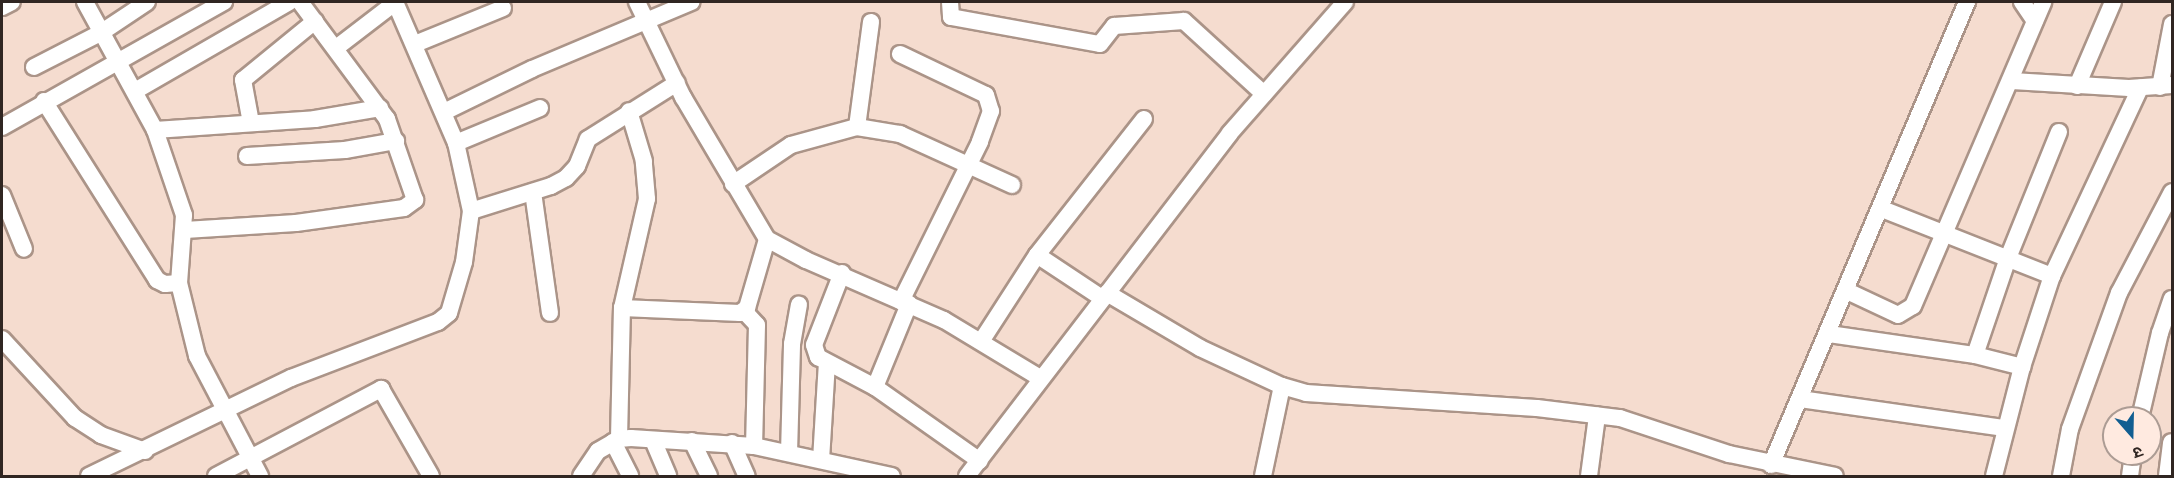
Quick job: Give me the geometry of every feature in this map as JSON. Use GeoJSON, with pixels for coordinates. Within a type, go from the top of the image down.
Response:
{"type":"FeatureCollection","features":[{"type":"Feature","properties":{"kind":"street"},"geometry":{"type":"LineString","coordinates":[[2,7],[12,2]]}},
{"type":"Feature","properties":{"kind":"street"},"geometry":{"type":"LineString","coordinates":[[85,2],[155,130],[184,214],[185,230],[179,283],[196,356],[224,413],[260,477]]}},
{"type":"Feature","properties":{"kind":"street"},"geometry":{"type":"LineString","coordinates":[[34,67],[102,32],[147,2]]}},
{"type":"Feature","properties":{"kind":"street"},"geometry":{"type":"LineString","coordinates":[[2,127],[44,101],[119,63],[224,2]]}},
{"type":"Feature","properties":{"kind":"street"},"geometry":{"type":"LineString","coordinates":[[135,91],[290,2]]}},
{"type":"Feature","properties":{"kind":"street"},"geometry":{"type":"LineString","coordinates":[[185,230],[297,223],[412,205],[414,191],[381,108],[300,2]]}},
{"type":"Feature","properties":{"kind":"street"},"geometry":{"type":"LineString","coordinates":[[89,477],[224,413],[291,378],[445,318],[453,307],[464,262],[471,211],[456,143],[395,2],[336,48]]}},
{"type":"Feature","properties":{"kind":"street"},"geometry":{"type":"LineString","coordinates":[[637,2],[676,83],[767,239],[806,260],[842,273],[982,340],[1040,378]]}},
{"type":"Feature","properties":{"kind":"street"},"geometry":{"type":"LineString","coordinates":[[444,112],[531,69],[646,23],[691,2]]}},
{"type":"Feature","properties":{"kind":"street"},"geometry":{"type":"LineString","coordinates":[[950,2],[951,17],[1100,44],[1114,26],[1184,21],[1264,94]]}},
{"type":"Feature","properties":{"kind":"street"},"geometry":{"type":"LineString","coordinates":[[967,477],[1040,378],[1264,94],[1345,2]]}},
{"type":"Feature","properties":{"kind":"street"},"geometry":{"type":"LineString","coordinates":[[1771,465],[1848,291],[1967,2]]}},
{"type":"Feature","properties":{"kind":"street"},"geometry":{"type":"LineString","coordinates":[[2022,2],[2035,21]]}},
{"type":"Feature","properties":{"kind":"street"},"geometry":{"type":"LineString","coordinates":[[1848,291],[1893,314],[1907,312],[2012,81],[2043,2]]}},
{"type":"Feature","properties":{"kind":"street"},"geometry":{"type":"LineString","coordinates":[[2077,86],[2113,2]]}},
{"type":"Feature","properties":{"kind":"street"},"geometry":{"type":"LineString","coordinates":[[415,44],[503,8]]}},
{"type":"Feature","properties":{"kind":"street"},"geometry":{"type":"LineString","coordinates":[[251,123],[243,80],[315,21]]}},
{"type":"Feature","properties":{"kind":"street"},"geometry":{"type":"LineString","coordinates":[[857,127],[871,22]]}},
{"type":"Feature","properties":{"kind":"street"},"geometry":{"type":"LineString","coordinates":[[2012,81],[2077,86],[2139,88],[2166,86],[2172,24]]}},
{"type":"Feature","properties":{"kind":"street"},"geometry":{"type":"LineString","coordinates":[[875,387],[905,303],[991,111],[990,101],[968,85],[900,54]]}},
{"type":"Feature","properties":{"kind":"street"},"geometry":{"type":"LineString","coordinates":[[471,211],[551,186],[574,171],[588,139],[676,83]]}},
{"type":"Feature","properties":{"kind":"street"},"geometry":{"type":"LineString","coordinates":[[1994,477],[2022,367],[2052,276],[2139,88]]}},
{"type":"Feature","properties":{"kind":"street"},"geometry":{"type":"LineString","coordinates":[[44,101],[157,280],[165,284],[179,283]]}},
{"type":"Feature","properties":{"kind":"street"},"geometry":{"type":"LineString","coordinates":[[155,130],[251,123],[381,108]]}},
{"type":"Feature","properties":{"kind":"street"},"geometry":{"type":"LineString","coordinates":[[456,143],[540,108]]}},
{"type":"Feature","properties":{"kind":"street"},"geometry":{"type":"LineString","coordinates":[[629,111],[647,186],[642,226],[622,308],[616,441],[630,477]]}},
{"type":"Feature","properties":{"kind":"street"},"geometry":{"type":"LineString","coordinates":[[982,340],[1037,255],[1144,119]]}},
{"type":"Feature","properties":{"kind":"street"},"geometry":{"type":"LineString","coordinates":[[733,184],[775,153],[857,127],[900,134],[967,167],[1012,185]]}},
{"type":"Feature","properties":{"kind":"street"},"geometry":{"type":"LineString","coordinates":[[1975,355],[2008,258],[2059,132]]}},
{"type":"Feature","properties":{"kind":"street"},"geometry":{"type":"LineString","coordinates":[[247,156],[345,150],[396,141]]}},
{"type":"Feature","properties":{"kind":"street"},"geometry":{"type":"LineString","coordinates":[[533,192],[550,313]]}},
{"type":"Feature","properties":{"kind":"street"},"geometry":{"type":"LineString","coordinates":[[2061,477],[2070,429],[2119,293],[2172,192]]}},
{"type":"Feature","properties":{"kind":"street"},"geometry":{"type":"LineString","coordinates":[[2,195],[24,249]]}},
{"type":"Feature","properties":{"kind":"street"},"geometry":{"type":"LineString","coordinates":[[1882,209],[2052,276]]}},
{"type":"Feature","properties":{"kind":"street"},"geometry":{"type":"LineString","coordinates":[[744,311],[767,239]]}},
{"type":"Feature","properties":{"kind":"street"},"geometry":{"type":"LineString","coordinates":[[1037,255],[1200,348],[1282,386],[1306,393],[1636,421],[1771,465],[1835,477]]}},
{"type":"Feature","properties":{"kind":"street"},"geometry":{"type":"LineString","coordinates":[[842,273],[814,345],[818,357],[875,387],[980,461]]}},
{"type":"Feature","properties":{"kind":"street"},"geometry":{"type":"LineString","coordinates":[[2143,406],[2160,333],[2172,299]]}},
{"type":"Feature","properties":{"kind":"street"},"geometry":{"type":"LineString","coordinates":[[789,453],[792,344],[800,305]]}},
{"type":"Feature","properties":{"kind":"street"},"geometry":{"type":"LineString","coordinates":[[622,308],[744,311],[757,324],[754,446]]}},
{"type":"Feature","properties":{"kind":"street"},"geometry":{"type":"LineString","coordinates":[[1829,334],[1975,355],[2022,367]]}},
{"type":"Feature","properties":{"kind":"street"},"geometry":{"type":"LineString","coordinates":[[2,339],[75,418],[101,435],[145,451]]}},
{"type":"Feature","properties":{"kind":"street"},"geometry":{"type":"LineString","coordinates":[[821,460],[827,363]]}},
{"type":"Feature","properties":{"kind":"street"},"geometry":{"type":"LineString","coordinates":[[1263,477],[1282,386]]}},
{"type":"Feature","properties":{"kind":"street"},"geometry":{"type":"LineString","coordinates":[[216,477],[250,462],[381,389],[431,477]]}},
{"type":"Feature","properties":{"kind":"street"},"geometry":{"type":"LineString","coordinates":[[1800,399],[2005,428]]}},
{"type":"Feature","properties":{"kind":"street"},"geometry":{"type":"LineString","coordinates":[[1589,477],[1597,416]]}},
{"type":"Feature","properties":{"kind":"street"},"geometry":{"type":"LineString","coordinates":[[653,440],[668,477]]}},
{"type":"Feature","properties":{"kind":"street"},"geometry":{"type":"LineString","coordinates":[[581,477],[598,451],[616,441],[653,440],[754,446],[892,477]]}},
{"type":"Feature","properties":{"kind":"street"},"geometry":{"type":"LineString","coordinates":[[692,441],[709,477]]}},
{"type":"Feature","properties":{"kind":"street"},"geometry":{"type":"LineString","coordinates":[[2167,477],[2171,442]]}},
{"type":"Feature","properties":{"kind":"street"},"geometry":{"type":"LineString","coordinates":[[732,443],[747,477]]}}]}
